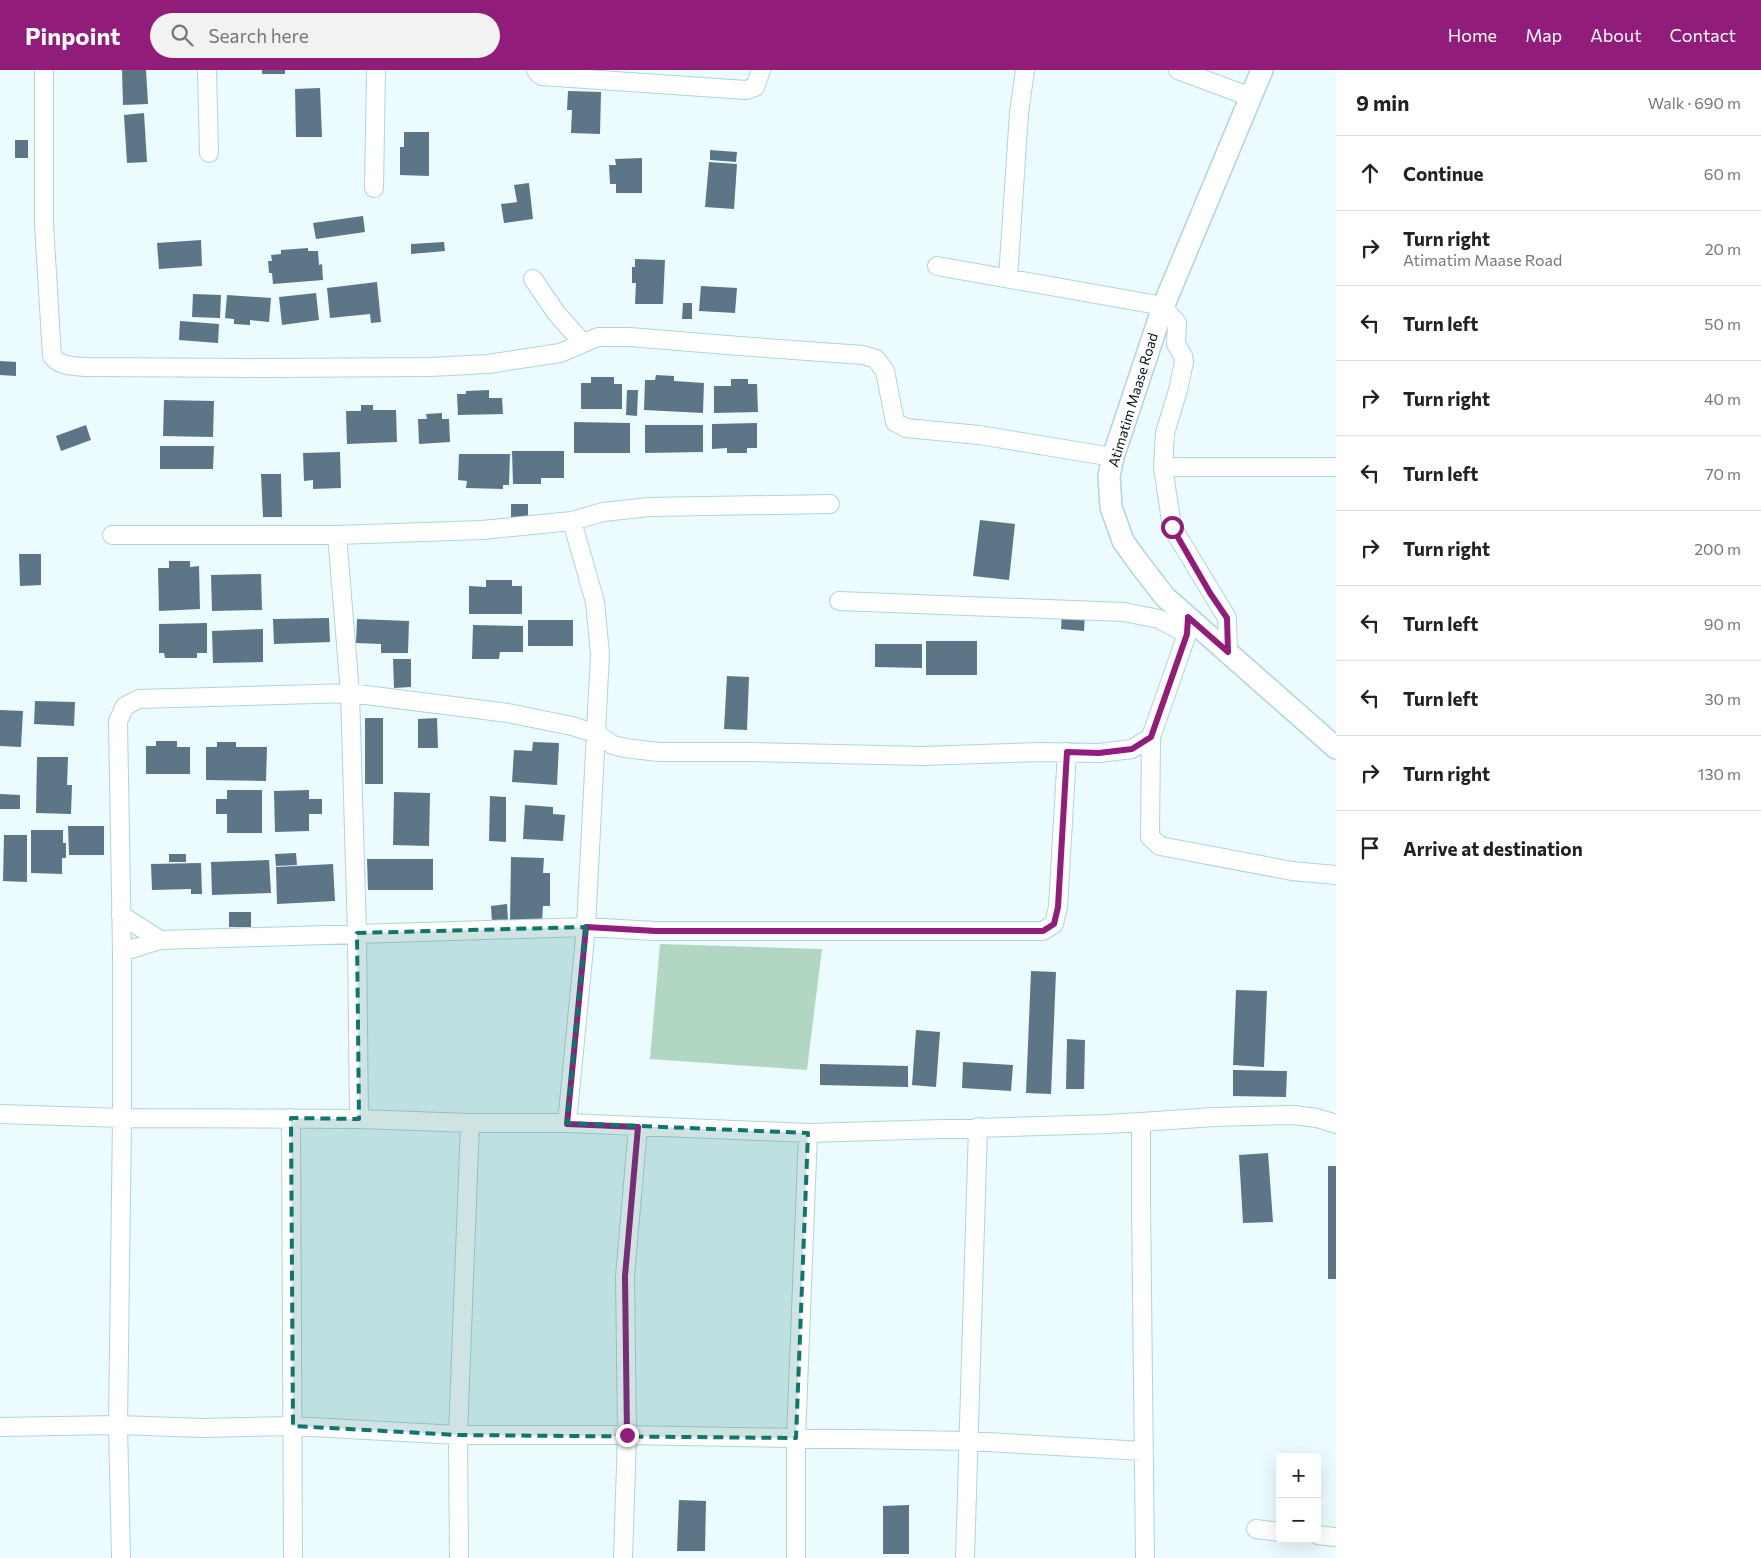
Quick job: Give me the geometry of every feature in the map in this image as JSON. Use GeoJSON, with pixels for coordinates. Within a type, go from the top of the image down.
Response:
{"type":"FeatureCollection","features":[{"type":"Feature","properties":{"kind":"main road","name":"Atimatim Maase Road"},"geometry":{"type":"LineString","coordinates":[[1262,70],[1163,307],[1113,457],[1109,476],[1111,507],[1123,541],[1188,626],[1228,652],[1336,748]]}},
{"type":"Feature","properties":{"kind":"street"},"geometry":{"type":"LineString","coordinates":[[44,70],[44,224],[52,356],[55,360],[64,364],[88,367],[430,367],[488,364],[560,352],[598,337],[630,337],[863,355],[876,359],[885,371],[896,422],[906,428],[979,435],[1113,457]]}},
{"type":"Feature","properties":{"kind":"street"},"geometry":{"type":"LineString","coordinates":[[207,70],[209,153]]}},
{"type":"Feature","properties":{"kind":"street"},"geometry":{"type":"LineString","coordinates":[[374,188],[376,70]]}},
{"type":"Feature","properties":{"kind":"street"},"geometry":{"type":"LineString","coordinates":[[536,70],[538,74],[550,77],[746,90],[755,87],[761,70]]}},
{"type":"Feature","properties":{"kind":"street"},"geometry":{"type":"LineString","coordinates":[[1008,278],[1018,113],[1025,70]]}},
{"type":"Feature","properties":{"kind":"street"},"geometry":{"type":"LineString","coordinates":[[1178,70],[1251,97]]}},
{"type":"Feature","properties":{"kind":"street"},"geometry":{"type":"LineString","coordinates":[[937,266],[1163,307],[1177,323],[1176,344],[1183,356],[1184,362],[1165,433],[1163,467],[1172,527],[1210,593],[1227,618],[1228,652]]}},
{"type":"Feature","properties":{"kind":"street"},"geometry":{"type":"LineString","coordinates":[[533,279],[557,314],[583,343]]}},
{"type":"Feature","properties":{"kind":"street"},"geometry":{"type":"LineString","coordinates":[[1163,467],[1336,467]]}},
{"type":"Feature","properties":{"kind":"street"},"geometry":{"type":"LineString","coordinates":[[112,535],[337,535],[482,530],[572,521],[603,512],[649,507],[830,504]]}},
{"type":"Feature","properties":{"kind":"street"},"geometry":{"type":"LineString","coordinates":[[567,1124],[586,927],[600,654],[595,602],[572,521]]}},
{"type":"Feature","properties":{"kind":"street"},"geometry":{"type":"LineString","coordinates":[[337,535],[350,693],[357,933],[359,1119]]}},
{"type":"Feature","properties":{"kind":"street"},"geometry":{"type":"LineString","coordinates":[[838,600],[1124,612],[1188,626],[1151,737],[1150,837],[1160,846],[1292,871],[1336,875]]}},
{"type":"Feature","properties":{"kind":"street"},"geometry":{"type":"LineString","coordinates":[[121,1558],[118,1424],[122,1118],[122,915],[118,720],[125,706],[139,699],[350,693],[508,713],[572,726],[597,734],[620,747],[659,752],[922,756],[1067,752],[1099,753],[1132,749],[1151,737]]}},
{"type":"Feature","properties":{"kind":"street"},"geometry":{"type":"LineString","coordinates":[[122,952],[160,940],[586,927],[656,931],[1043,931],[1054,924],[1058,907],[1067,752]]}},
{"type":"Feature","properties":{"kind":"street"},"geometry":{"type":"LineString","coordinates":[[122,915],[160,940]]}},
{"type":"Feature","properties":{"kind":"street"},"geometry":{"type":"LineString","coordinates":[[0,1114],[122,1118],[359,1119],[808,1133],[1108,1124],[1214,1117],[1294,1115],[1317,1118],[1336,1124]]}},
{"type":"Feature","properties":{"kind":"street"},"geometry":{"type":"LineString","coordinates":[[291,1118],[293,1558]]}},
{"type":"Feature","properties":{"kind":"street"},"geometry":{"type":"LineString","coordinates":[[1141,1122],[1140,1201],[1145,1558]]}},
{"type":"Feature","properties":{"kind":"street"},"geometry":{"type":"LineString","coordinates":[[459,1558],[458,1434],[470,1123]]}},
{"type":"Feature","properties":{"kind":"street"},"geometry":{"type":"LineString","coordinates":[[623,1558],[627,1435],[625,1276],[638,1127]]}},
{"type":"Feature","properties":{"kind":"street"},"geometry":{"type":"LineString","coordinates":[[965,1558],[978,1127]]}},
{"type":"Feature","properties":{"kind":"street"},"geometry":{"type":"LineString","coordinates":[[796,1558],[796,1438],[808,1133]]}},
{"type":"Feature","properties":{"kind":"street"},"geometry":{"type":"LineString","coordinates":[[0,1427],[118,1424],[203,1428],[293,1426],[458,1434],[968,1441],[1143,1451]]}},
{"type":"Feature","properties":{"kind":"street"},"geometry":{"type":"LineString","coordinates":[[1256,1529],[1276,1532]]}},
{"type":"Feature","properties":{"kind":"street"},"geometry":{"type":"LineString","coordinates":[[1321,1535],[1336,1537]]}},
{"type":"Feature","properties":{"kind":"highlighted area"},"geometry":{"type":"Polygon","coordinates":[[[586,927],[567,1123],[808,1133],[796,1438],[458,1435],[293,1426],[291,1118],[359,1119],[357,933],[586,927]]]}},
{"type":"Feature","properties":{"kind":"green space"},"geometry":{"type":"Polygon","coordinates":[[[660,944],[822,949],[807,1070],[650,1059],[660,944]]]}},
{"type":"Feature","properties":{"kind":"building"},"geometry":{"type":"Polygon","coordinates":[[[122,70],[146,70],[148,104],[123,105],[122,70]]]}},
{"type":"Feature","properties":{"kind":"building"},"geometry":{"type":"Polygon","coordinates":[[[262,70],[285,70],[285,74],[262,74],[262,70]]]}},
{"type":"Feature","properties":{"kind":"building"},"geometry":{"type":"Polygon","coordinates":[[[320,88],[322,137],[296,137],[295,89],[320,88]]]}},
{"type":"Feature","properties":{"kind":"building"},"geometry":{"type":"Polygon","coordinates":[[[568,91],[601,92],[600,134],[571,133],[572,110],[567,110],[568,91]]]}},
{"type":"Feature","properties":{"kind":"building"},"geometry":{"type":"Polygon","coordinates":[[[144,113],[147,162],[127,163],[124,115],[144,113]]]}},
{"type":"Feature","properties":{"kind":"building"},"geometry":{"type":"Polygon","coordinates":[[[404,132],[429,132],[429,176],[400,175],[400,147],[404,147],[404,132]]]}},
{"type":"Feature","properties":{"kind":"building"},"geometry":{"type":"Polygon","coordinates":[[[15,140],[28,140],[28,158],[15,158],[15,140]]]}},
{"type":"Feature","properties":{"kind":"building"},"geometry":{"type":"Polygon","coordinates":[[[710,150],[737,152],[736,162],[710,160],[710,150]]]}},
{"type":"Feature","properties":{"kind":"building"},"geometry":{"type":"Polygon","coordinates":[[[642,158],[642,193],[616,193],[616,184],[610,184],[609,165],[616,165],[615,159],[642,158]]]}},
{"type":"Feature","properties":{"kind":"building"},"geometry":{"type":"Polygon","coordinates":[[[709,162],[737,164],[734,209],[705,207],[709,162]]]}},
{"type":"Feature","properties":{"kind":"building"},"geometry":{"type":"Polygon","coordinates":[[[529,183],[533,219],[504,223],[501,204],[517,202],[514,185],[529,183]]]}},
{"type":"Feature","properties":{"kind":"building"},"geometry":{"type":"Polygon","coordinates":[[[363,216],[365,232],[316,239],[313,223],[363,216]]]}},
{"type":"Feature","properties":{"kind":"building"},"geometry":{"type":"Polygon","coordinates":[[[201,240],[202,266],[159,269],[157,243],[201,240]]]}},
{"type":"Feature","properties":{"kind":"building"},"geometry":{"type":"Polygon","coordinates":[[[444,242],[445,251],[411,254],[411,244],[444,242]]]}},
{"type":"Feature","properties":{"kind":"building"},"geometry":{"type":"Polygon","coordinates":[[[308,248],[308,251],[318,251],[319,265],[322,264],[323,280],[273,284],[272,273],[269,273],[268,261],[272,261],[271,255],[281,254],[281,250],[308,248]]]}},
{"type":"Feature","properties":{"kind":"building"},"geometry":{"type":"Polygon","coordinates":[[[635,259],[665,260],[663,304],[635,304],[636,283],[632,283],[632,267],[635,267],[635,259]]]}},
{"type":"Feature","properties":{"kind":"building"},"geometry":{"type":"Polygon","coordinates":[[[377,282],[381,322],[371,323],[370,314],[330,318],[327,288],[377,282]]]}},
{"type":"Feature","properties":{"kind":"building"},"geometry":{"type":"Polygon","coordinates":[[[701,286],[737,288],[735,313],[699,311],[701,286]]]}},
{"type":"Feature","properties":{"kind":"building"},"geometry":{"type":"Polygon","coordinates":[[[316,293],[319,320],[282,325],[279,297],[316,293]]]}},
{"type":"Feature","properties":{"kind":"building"},"geometry":{"type":"Polygon","coordinates":[[[193,294],[221,295],[220,318],[192,317],[193,294]]]}},
{"type":"Feature","properties":{"kind":"building"},"geometry":{"type":"Polygon","coordinates":[[[227,295],[271,298],[269,322],[250,320],[250,325],[234,324],[234,319],[225,318],[227,295]]]}},
{"type":"Feature","properties":{"kind":"building"},"geometry":{"type":"Polygon","coordinates":[[[683,303],[692,303],[692,319],[682,319],[683,303]]]}},
{"type":"Feature","properties":{"kind":"building"},"geometry":{"type":"Polygon","coordinates":[[[180,321],[219,324],[218,343],[179,340],[180,321]]]}},
{"type":"Feature","properties":{"kind":"building"},"geometry":{"type":"Polygon","coordinates":[[[0,361],[16,362],[16,376],[0,375],[0,361]]]}},
{"type":"Feature","properties":{"kind":"building"},"geometry":{"type":"Polygon","coordinates":[[[656,375],[674,376],[674,381],[704,383],[703,413],[644,410],[645,380],[655,380],[656,375]]]}},
{"type":"Feature","properties":{"kind":"building"},"geometry":{"type":"Polygon","coordinates":[[[591,377],[614,377],[614,384],[622,384],[622,409],[581,409],[581,383],[591,383],[591,377]]]}},
{"type":"Feature","properties":{"kind":"building"},"geometry":{"type":"Polygon","coordinates":[[[731,379],[748,379],[748,384],[757,384],[758,412],[714,413],[714,386],[731,386],[731,379]]]}},
{"type":"Feature","properties":{"kind":"building"},"geometry":{"type":"Polygon","coordinates":[[[489,390],[489,398],[502,398],[503,414],[458,415],[457,394],[466,394],[466,391],[489,390]]]}},
{"type":"Feature","properties":{"kind":"building"},"geometry":{"type":"Polygon","coordinates":[[[627,390],[638,390],[637,416],[626,415],[627,390]]]}},
{"type":"Feature","properties":{"kind":"building"},"geometry":{"type":"Polygon","coordinates":[[[164,400],[214,401],[213,437],[163,436],[164,400]]]}},
{"type":"Feature","properties":{"kind":"building"},"geometry":{"type":"Polygon","coordinates":[[[361,405],[373,405],[373,410],[396,410],[397,442],[347,444],[346,411],[361,411],[361,405]]]}},
{"type":"Feature","properties":{"kind":"building"},"geometry":{"type":"Polygon","coordinates":[[[442,413],[442,419],[449,419],[450,442],[419,444],[418,419],[427,419],[426,414],[442,413]]]}},
{"type":"Feature","properties":{"kind":"building"},"geometry":{"type":"Polygon","coordinates":[[[574,422],[630,423],[630,453],[574,453],[574,422]]]}},
{"type":"Feature","properties":{"kind":"building"},"geometry":{"type":"Polygon","coordinates":[[[757,423],[757,448],[747,448],[747,453],[727,453],[727,448],[712,449],[712,424],[757,423]]]}},
{"type":"Feature","properties":{"kind":"building"},"geometry":{"type":"Polygon","coordinates":[[[86,425],[91,440],[61,451],[56,436],[86,425]]]}},
{"type":"Feature","properties":{"kind":"building"},"geometry":{"type":"Polygon","coordinates":[[[645,425],[703,425],[703,452],[645,453],[645,425]]]}},
{"type":"Feature","properties":{"kind":"building"},"geometry":{"type":"Polygon","coordinates":[[[160,446],[214,446],[213,469],[160,469],[160,446]]]}},
{"type":"Feature","properties":{"kind":"building"},"geometry":{"type":"Polygon","coordinates":[[[512,451],[564,451],[564,478],[541,478],[541,484],[513,484],[512,451]]]}},
{"type":"Feature","properties":{"kind":"building"},"geometry":{"type":"Polygon","coordinates":[[[340,452],[341,488],[313,489],[313,480],[304,481],[303,453],[340,452]]]}},
{"type":"Feature","properties":{"kind":"building"},"geometry":{"type":"Polygon","coordinates":[[[459,454],[510,454],[509,485],[503,485],[503,489],[466,488],[467,481],[458,480],[459,454]]]}},
{"type":"Feature","properties":{"kind":"building"},"geometry":{"type":"Polygon","coordinates":[[[261,474],[281,474],[282,517],[263,517],[261,474]]]}},
{"type":"Feature","properties":{"kind":"building"},"geometry":{"type":"Polygon","coordinates":[[[511,504],[528,504],[528,518],[511,519],[511,504]]]}},
{"type":"Feature","properties":{"kind":"building"},"geometry":{"type":"Polygon","coordinates":[[[980,520],[1015,524],[1009,580],[973,576],[980,520]]]}},
{"type":"Feature","properties":{"kind":"building"},"geometry":{"type":"Polygon","coordinates":[[[19,554],[41,554],[41,585],[20,586],[19,554]]]}},
{"type":"Feature","properties":{"kind":"building"},"geometry":{"type":"Polygon","coordinates":[[[169,561],[190,561],[190,567],[199,566],[200,609],[159,611],[158,568],[169,568],[169,561]]]}},
{"type":"Feature","properties":{"kind":"building"},"geometry":{"type":"Polygon","coordinates":[[[261,574],[262,610],[212,611],[211,575],[261,574]]]}},
{"type":"Feature","properties":{"kind":"building"},"geometry":{"type":"Polygon","coordinates":[[[486,580],[512,580],[512,586],[522,586],[522,614],[469,614],[469,586],[486,587],[486,580]]]}},
{"type":"Feature","properties":{"kind":"building"},"geometry":{"type":"Polygon","coordinates":[[[1062,612],[1085,613],[1084,631],[1061,629],[1062,612]]]}},
{"type":"Feature","properties":{"kind":"building"},"geometry":{"type":"Polygon","coordinates":[[[329,618],[330,642],[274,644],[273,619],[329,618]]]}},
{"type":"Feature","properties":{"kind":"building"},"geometry":{"type":"Polygon","coordinates":[[[357,619],[409,621],[408,653],[381,653],[381,644],[356,643],[357,619]]]}},
{"type":"Feature","properties":{"kind":"building"},"geometry":{"type":"Polygon","coordinates":[[[528,620],[573,620],[573,646],[528,646],[528,620]]]}},
{"type":"Feature","properties":{"kind":"building"},"geometry":{"type":"Polygon","coordinates":[[[207,623],[207,653],[197,653],[197,658],[165,658],[164,653],[159,653],[159,624],[207,623]]]}},
{"type":"Feature","properties":{"kind":"building"},"geometry":{"type":"Polygon","coordinates":[[[473,625],[523,626],[523,652],[500,652],[499,659],[472,659],[473,625]]]}},
{"type":"Feature","properties":{"kind":"building"},"geometry":{"type":"Polygon","coordinates":[[[263,629],[263,662],[213,663],[212,631],[263,629]]]}},
{"type":"Feature","properties":{"kind":"building"},"geometry":{"type":"Polygon","coordinates":[[[926,641],[977,641],[977,675],[926,675],[926,641]]]}},
{"type":"Feature","properties":{"kind":"building"},"geometry":{"type":"Polygon","coordinates":[[[875,644],[922,644],[922,668],[875,667],[875,644]]]}},
{"type":"Feature","properties":{"kind":"building"},"geometry":{"type":"Polygon","coordinates":[[[393,659],[411,659],[411,687],[394,688],[393,659]]]}},
{"type":"Feature","properties":{"kind":"building"},"geometry":{"type":"Polygon","coordinates":[[[727,676],[749,677],[747,730],[724,729],[727,676]]]}},
{"type":"Feature","properties":{"kind":"building"},"geometry":{"type":"Polygon","coordinates":[[[35,701],[75,702],[74,726],[34,724],[35,701]]]}},
{"type":"Feature","properties":{"kind":"building"},"geometry":{"type":"Polygon","coordinates":[[[0,710],[23,711],[21,747],[0,746],[0,710]]]}},
{"type":"Feature","properties":{"kind":"building"},"geometry":{"type":"Polygon","coordinates":[[[365,718],[383,718],[383,784],[365,784],[365,718]]]}},
{"type":"Feature","properties":{"kind":"building"},"geometry":{"type":"Polygon","coordinates":[[[437,718],[438,748],[418,748],[418,719],[437,718]]]}},
{"type":"Feature","properties":{"kind":"building"},"geometry":{"type":"Polygon","coordinates":[[[156,741],[177,741],[177,747],[190,747],[190,774],[146,774],[146,746],[156,746],[156,741]]]}},
{"type":"Feature","properties":{"kind":"building"},"geometry":{"type":"Polygon","coordinates":[[[217,742],[236,742],[236,747],[267,747],[266,781],[206,780],[206,747],[217,747],[217,742]]]}},
{"type":"Feature","properties":{"kind":"building"},"geometry":{"type":"Polygon","coordinates":[[[533,742],[559,743],[557,785],[512,782],[514,750],[532,751],[533,742]]]}},
{"type":"Feature","properties":{"kind":"building"},"geometry":{"type":"Polygon","coordinates":[[[37,757],[68,757],[67,785],[72,785],[71,814],[36,813],[37,757]]]}},
{"type":"Feature","properties":{"kind":"building"},"geometry":{"type":"Polygon","coordinates":[[[227,790],[262,790],[262,833],[227,833],[227,814],[216,814],[216,799],[227,799],[227,790]]]}},
{"type":"Feature","properties":{"kind":"building"},"geometry":{"type":"Polygon","coordinates":[[[309,790],[309,799],[322,799],[322,814],[309,814],[309,831],[275,832],[274,791],[309,790]]]}},
{"type":"Feature","properties":{"kind":"building"},"geometry":{"type":"Polygon","coordinates":[[[394,792],[430,793],[429,846],[393,845],[394,792]]]}},
{"type":"Feature","properties":{"kind":"building"},"geometry":{"type":"Polygon","coordinates":[[[0,794],[20,795],[20,809],[0,809],[0,794]]]}},
{"type":"Feature","properties":{"kind":"building"},"geometry":{"type":"Polygon","coordinates":[[[490,796],[506,797],[506,842],[489,841],[490,796]]]}},
{"type":"Feature","properties":{"kind":"building"},"geometry":{"type":"Polygon","coordinates":[[[525,805],[553,807],[553,814],[565,815],[563,841],[523,839],[525,805]]]}},
{"type":"Feature","properties":{"kind":"building"},"geometry":{"type":"Polygon","coordinates":[[[68,826],[104,826],[104,855],[69,855],[68,826]]]}},
{"type":"Feature","properties":{"kind":"building"},"geometry":{"type":"Polygon","coordinates":[[[31,830],[63,830],[63,843],[66,843],[66,858],[62,858],[62,874],[31,873],[31,830]]]}},
{"type":"Feature","properties":{"kind":"building"},"geometry":{"type":"Polygon","coordinates":[[[4,835],[27,835],[27,882],[3,881],[4,835]]]}},
{"type":"Feature","properties":{"kind":"building"},"geometry":{"type":"Polygon","coordinates":[[[296,853],[297,865],[276,866],[275,854],[296,853]]]}},
{"type":"Feature","properties":{"kind":"building"},"geometry":{"type":"Polygon","coordinates":[[[169,854],[186,854],[186,862],[169,862],[169,854]]]}},
{"type":"Feature","properties":{"kind":"building"},"geometry":{"type":"Polygon","coordinates":[[[511,857],[544,858],[543,873],[550,873],[550,906],[543,906],[542,921],[510,920],[511,857]]]}},
{"type":"Feature","properties":{"kind":"building"},"geometry":{"type":"Polygon","coordinates":[[[367,859],[433,859],[433,890],[368,890],[367,859]]]}},
{"type":"Feature","properties":{"kind":"building"},"geometry":{"type":"Polygon","coordinates":[[[269,860],[271,893],[212,895],[211,862],[269,860]]]}},
{"type":"Feature","properties":{"kind":"building"},"geometry":{"type":"Polygon","coordinates":[[[201,863],[202,894],[191,894],[191,889],[152,890],[151,864],[201,863]]]}},
{"type":"Feature","properties":{"kind":"building"},"geometry":{"type":"Polygon","coordinates":[[[333,864],[335,901],[277,904],[276,867],[333,864]]]}},
{"type":"Feature","properties":{"kind":"building"},"geometry":{"type":"Polygon","coordinates":[[[507,904],[508,921],[492,923],[491,906],[507,904]]]}},
{"type":"Feature","properties":{"kind":"building"},"geometry":{"type":"Polygon","coordinates":[[[229,912],[251,912],[251,927],[229,927],[229,912]]]}},
{"type":"Feature","properties":{"kind":"building"},"geometry":{"type":"Polygon","coordinates":[[[1031,971],[1056,972],[1051,1094],[1026,1093],[1031,971]]]}},
{"type":"Feature","properties":{"kind":"building"},"geometry":{"type":"Polygon","coordinates":[[[1236,990],[1267,991],[1264,1067],[1233,1065],[1236,990]]]}},
{"type":"Feature","properties":{"kind":"building"},"geometry":{"type":"Polygon","coordinates":[[[916,1030],[940,1032],[936,1087],[912,1085],[916,1030]]]}},
{"type":"Feature","properties":{"kind":"building"},"geometry":{"type":"Polygon","coordinates":[[[1067,1039],[1085,1040],[1084,1089],[1066,1089],[1067,1039]]]}},
{"type":"Feature","properties":{"kind":"building"},"geometry":{"type":"Polygon","coordinates":[[[963,1062],[1013,1065],[1011,1091],[962,1088],[963,1062]]]}},
{"type":"Feature","properties":{"kind":"building"},"geometry":{"type":"Polygon","coordinates":[[[820,1064],[908,1066],[908,1087],[820,1085],[820,1064]]]}},
{"type":"Feature","properties":{"kind":"building"},"geometry":{"type":"Polygon","coordinates":[[[1233,1070],[1287,1071],[1286,1097],[1233,1096],[1233,1070]]]}},
{"type":"Feature","properties":{"kind":"building"},"geometry":{"type":"Polygon","coordinates":[[[1268,1153],[1273,1222],[1243,1223],[1239,1155],[1268,1153]]]}},
{"type":"Feature","properties":{"kind":"building"},"geometry":{"type":"Polygon","coordinates":[[[1328,1166],[1336,1166],[1336,1279],[1328,1279],[1328,1166]]]}},
{"type":"Feature","properties":{"kind":"building"},"geometry":{"type":"Polygon","coordinates":[[[679,1500],[706,1501],[705,1551],[677,1551],[679,1500]]]}},
{"type":"Feature","properties":{"kind":"building"},"geometry":{"type":"Polygon","coordinates":[[[909,1505],[909,1554],[883,1554],[883,1506],[909,1505]]]}},
{"type":"Feature","properties":{"kind":"route"},"geometry":{"type":"LineString","coordinates":[[627,1435],[625,1276],[638,1127],[567,1124],[586,927],[656,931],[1043,931],[1054,924],[1058,907],[1067,752],[1099,753],[1132,749],[1151,737],[1187,634],[1188,617],[1228,652],[1227,618],[1210,593],[1172,527]]}}]}
